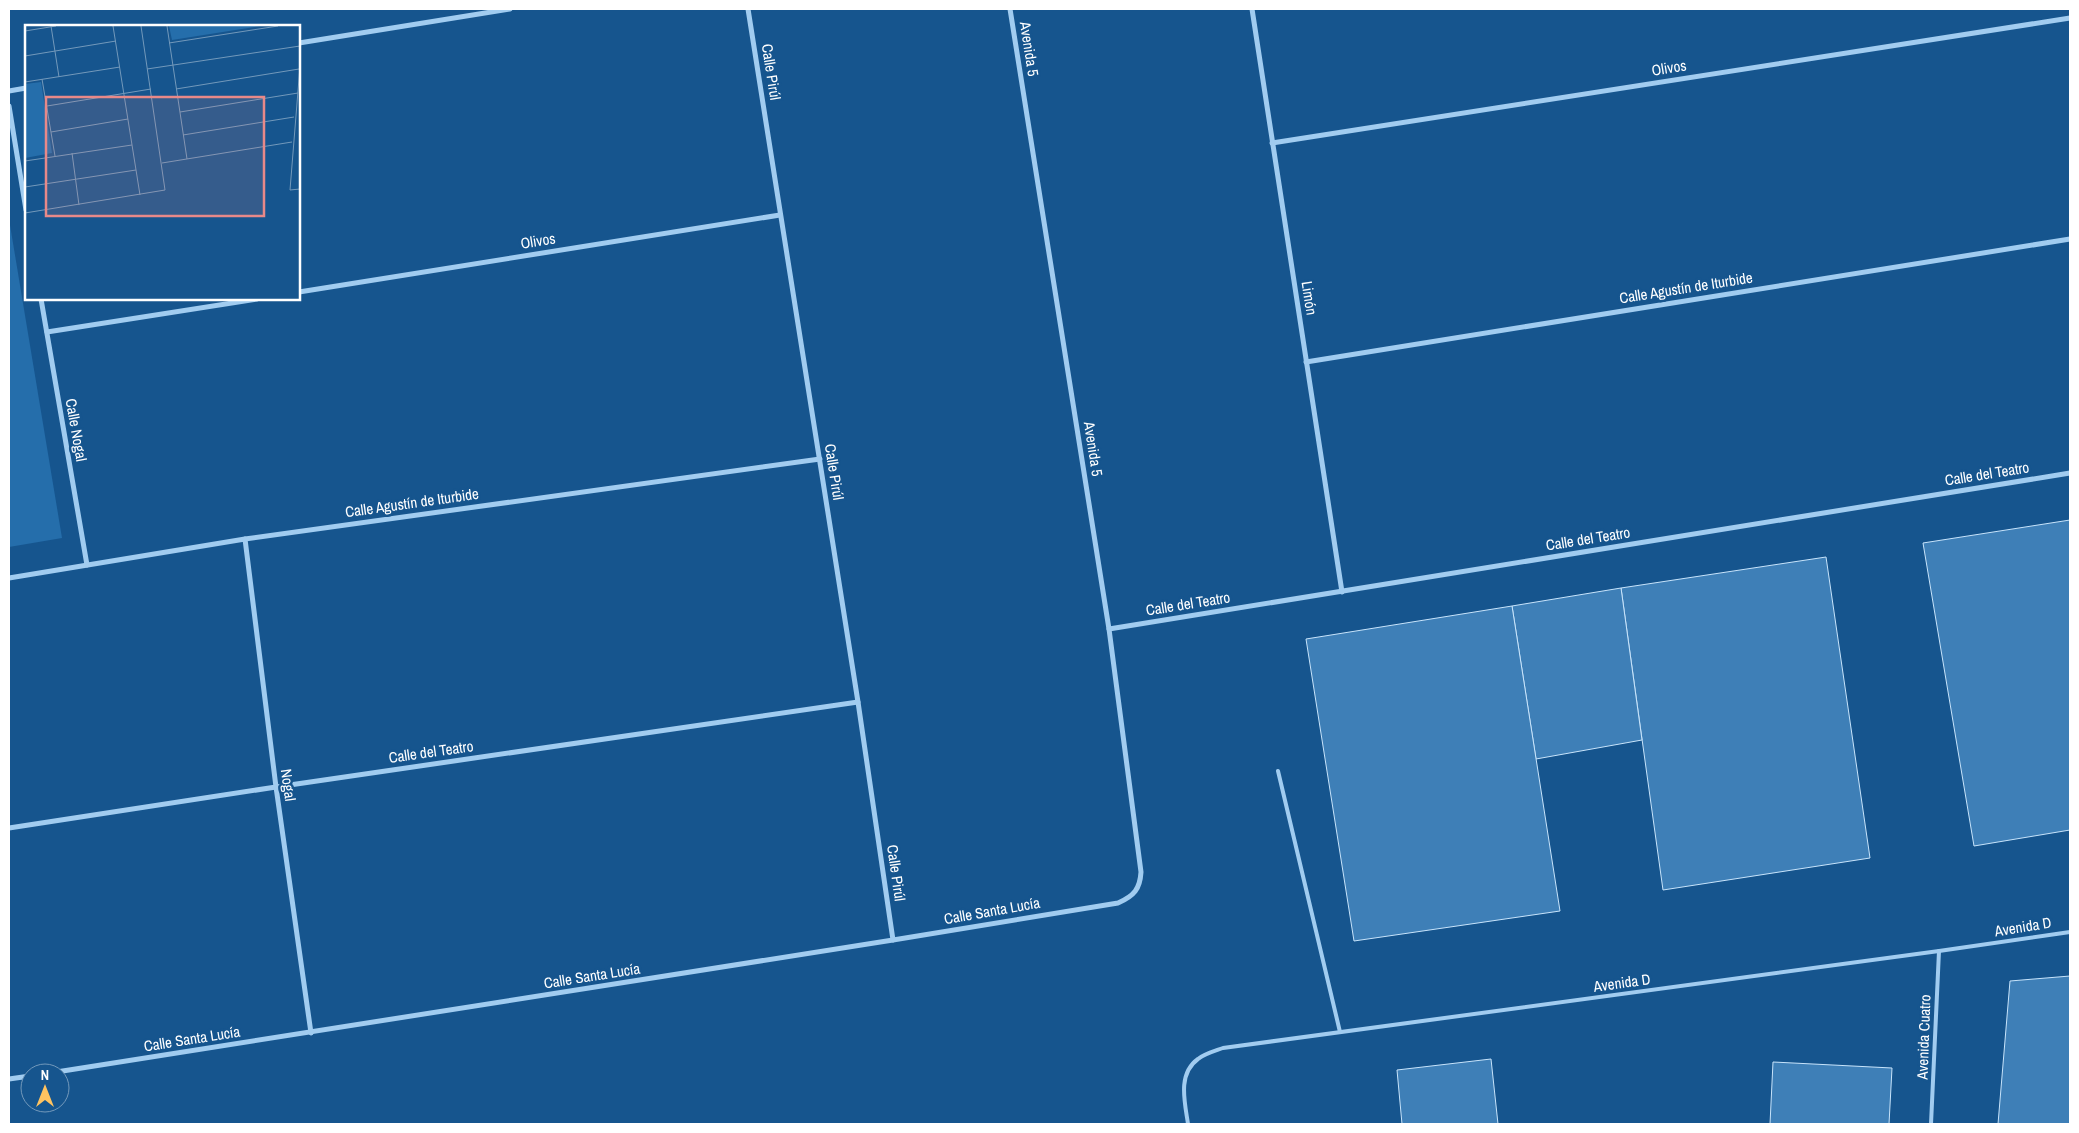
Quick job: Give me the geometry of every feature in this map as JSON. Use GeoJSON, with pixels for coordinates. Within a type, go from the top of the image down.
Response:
{"type":"FeatureCollection","features":[{"type":"Feature","properties":{"kind":"street"},"geometry":{"type":"LineString","coordinates":[[300,43],[510,9]]}},
{"type":"Feature","properties":{"kind":"street","name":"Calle Pirúl"},"geometry":{"type":"LineString","coordinates":[[748,9],[858,702],[893,940]]}},
{"type":"Feature","properties":{"kind":"street","name":"Avenida 5"},"geometry":{"type":"LineString","coordinates":[[1010,9],[1109,629],[1141,872],[1136,893]]}},
{"type":"Feature","properties":{"kind":"street","name":"Limón"},"geometry":{"type":"LineString","coordinates":[[1252,9],[1342,592]]}},
{"type":"Feature","properties":{"kind":"street","name":"Olivos"},"geometry":{"type":"LineString","coordinates":[[1272,143],[2070,18]]}},
{"type":"Feature","properties":{"kind":"street"},"geometry":{"type":"LineString","coordinates":[[9,90],[25,88]]}},
{"type":"Feature","properties":{"kind":"street"},"geometry":{"type":"LineString","coordinates":[[9,106],[25,204]]}},
{"type":"Feature","properties":{"kind":"street","name":"Olivos"},"geometry":{"type":"LineString","coordinates":[[300,292],[780,215]]}},
{"type":"Feature","properties":{"kind":"street","name":"Calle Agustín de Iturbide"},"geometry":{"type":"LineString","coordinates":[[1306,362],[2070,239]]}},
{"type":"Feature","properties":{"kind":"street","name":"Calle Nogal"},"geometry":{"type":"LineString","coordinates":[[41,300],[87,565]]}},
{"type":"Feature","properties":{"kind":"street"},"geometry":{"type":"LineString","coordinates":[[47,332],[250,300]]}},
{"type":"Feature","properties":{"kind":"street","name":"Calle Agustín de Iturbide"},"geometry":{"type":"LineString","coordinates":[[9,578],[245,539],[820,459]]}},
{"type":"Feature","properties":{"kind":"street","name":"Calle del Teatro"},"geometry":{"type":"LineString","coordinates":[[1109,629],[2070,474]]}},
{"type":"Feature","properties":{"kind":"street","name":"Nogal"},"geometry":{"type":"LineString","coordinates":[[245,539],[276,787],[310,1033]]}},
{"type":"Feature","properties":{"kind":"street","name":"Calle del Teatro"},"geometry":{"type":"LineString","coordinates":[[9,828],[858,702]]}},
{"type":"Feature","properties":{"kind":"street","name":"Calle Santa Lucía"},"geometry":{"type":"LineString","coordinates":[[70,1070],[893,940],[1118,902],[1136,893]]}},
{"type":"Feature","properties":{"kind":"lane"},"geometry":{"type":"LineString","coordinates":[[1278,771],[1340,1032]]}},
{"type":"Feature","properties":{"kind":"lane","name":"Avenida D"},"geometry":{"type":"LineString","coordinates":[[1188,1124],[1184,1094],[1186,1074],[1198,1059],[1223,1048],[2070,932]]}},
{"type":"Feature","properties":{"kind":"lane","name":"Avenida Cuatro"},"geometry":{"type":"LineString","coordinates":[[1931,1124],[1939,951]]}},
{"type":"Feature","properties":{"kind":"shaded area"},"geometry":{"type":"Polygon","coordinates":[[[9,219],[62,538],[9,547],[9,219]]]}},
{"type":"Feature","properties":{"kind":"building"},"geometry":{"type":"Polygon","coordinates":[[[2070,520],[2070,830],[1974,846],[1923,543],[2070,520]]]}},
{"type":"Feature","properties":{"kind":"building"},"geometry":{"type":"Polygon","coordinates":[[[1826,557],[1870,858],[1663,890],[1621,588],[1826,557]]]}},
{"type":"Feature","properties":{"kind":"building"},"geometry":{"type":"Polygon","coordinates":[[[1621,588],[1642,740],[1536,759],[1512,606],[1621,588]]]}},
{"type":"Feature","properties":{"kind":"building"},"geometry":{"type":"Polygon","coordinates":[[[1512,606],[1560,911],[1354,941],[1306,639],[1512,606]]]}},
{"type":"Feature","properties":{"kind":"building"},"geometry":{"type":"Polygon","coordinates":[[[2070,976],[2070,1124],[1998,1124],[2010,981],[2070,976]]]}},
{"type":"Feature","properties":{"kind":"building"},"geometry":{"type":"Polygon","coordinates":[[[1491,1059],[1498,1124],[1402,1124],[1397,1070],[1491,1059]]]}},
{"type":"Feature","properties":{"kind":"building"},"geometry":{"type":"Polygon","coordinates":[[[1773,1062],[1892,1068],[1889,1124],[1770,1124],[1773,1062]]]}}]}
